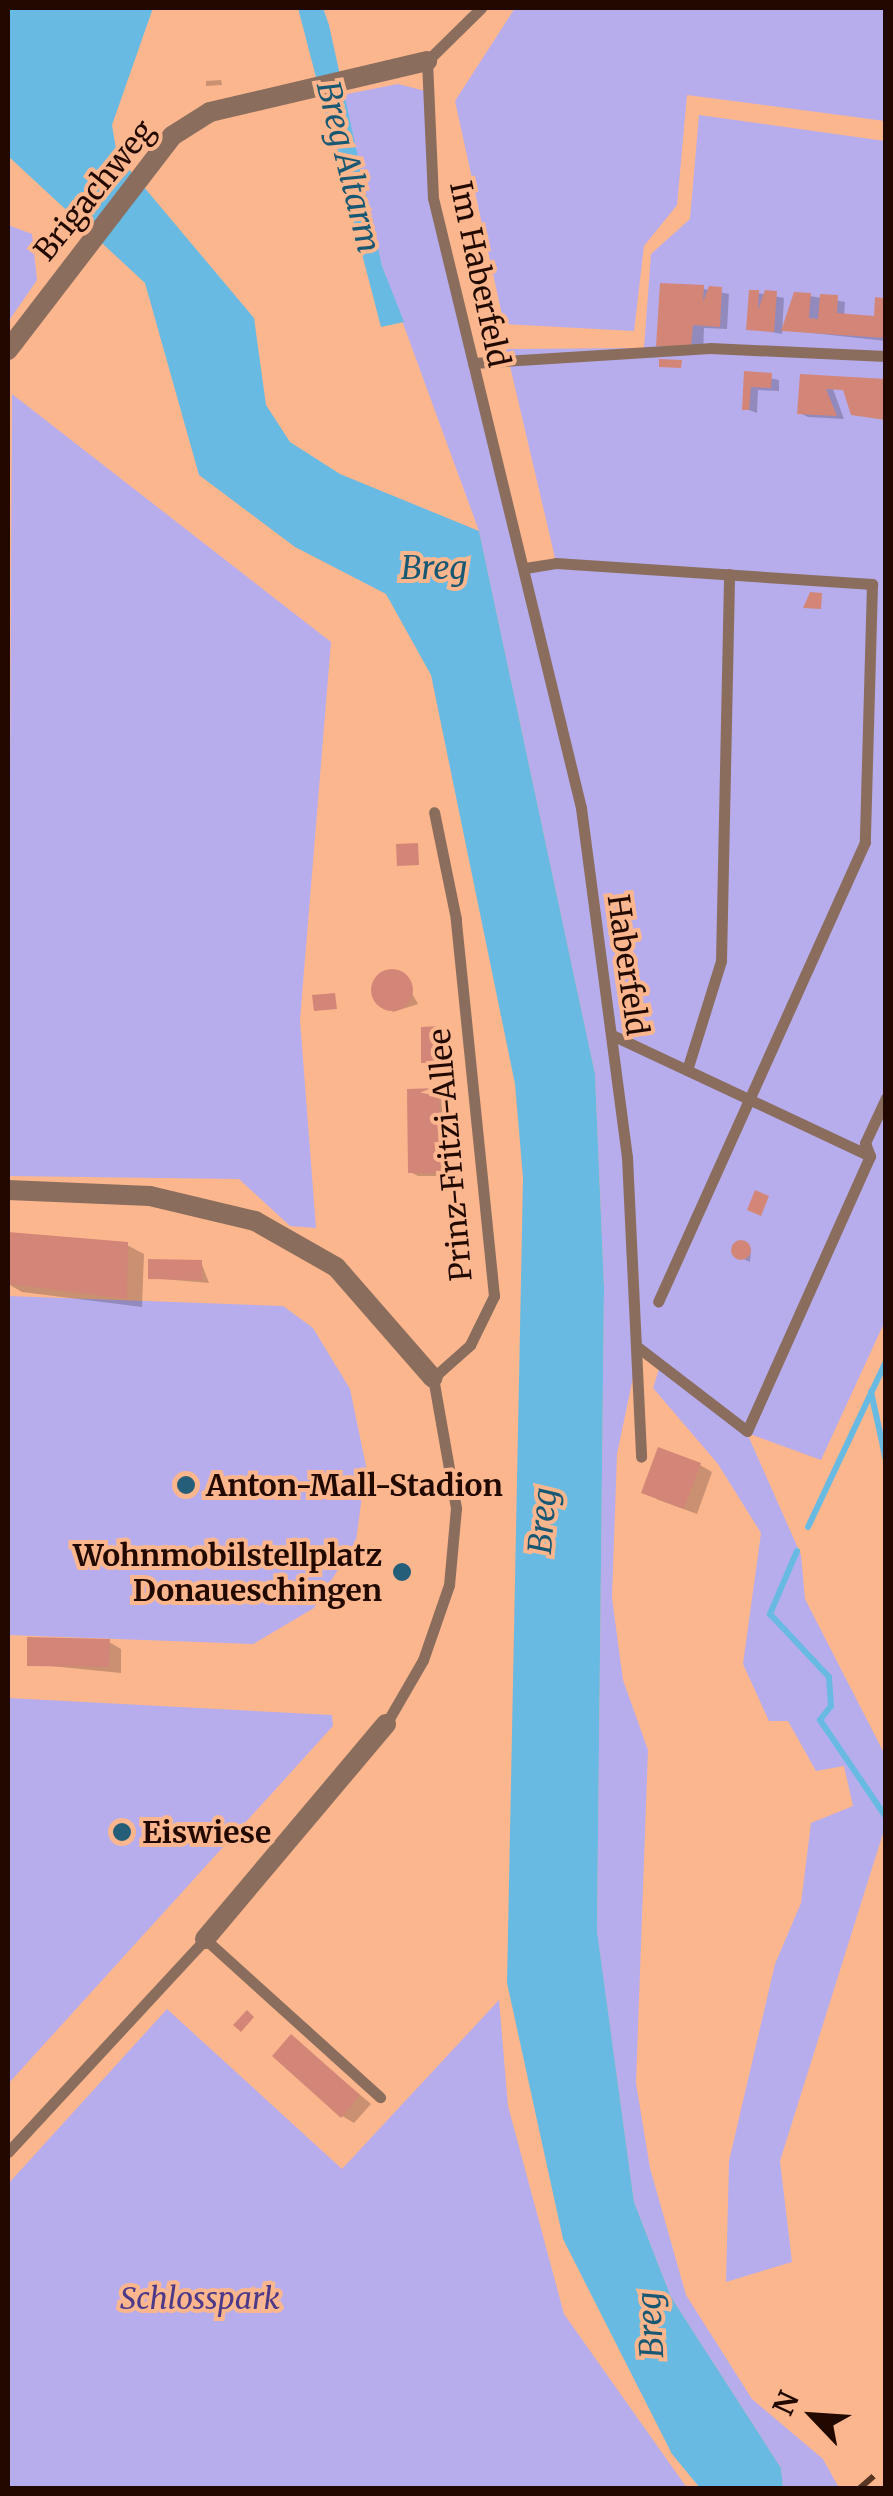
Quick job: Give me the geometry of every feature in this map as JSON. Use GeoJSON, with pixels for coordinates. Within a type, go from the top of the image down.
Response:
{"type":"FeatureCollection","features":[{"type":"Feature","properties":{"kind":"street","name":"Brigachweg"},"geometry":{"type":"LineString","coordinates":[[8,350],[148,164],[210,112],[428,61]]}},
{"type":"Feature","properties":{"kind":"street"},"geometry":{"type":"LineString","coordinates":[[8,1190],[150,1196],[255,1220],[336,1267],[433,1378]]}},
{"type":"Feature","properties":{"kind":"street"},"geometry":{"type":"LineString","coordinates":[[205,1939],[386,1724]]}},
{"type":"Feature","properties":{"kind":"lane"},"geometry":{"type":"LineString","coordinates":[[428,61],[482,8]]}},
{"type":"Feature","properties":{"kind":"lane","name":"Im Haberfeld"},"geometry":{"type":"LineString","coordinates":[[428,61],[432,198],[525,568]]}},
{"type":"Feature","properties":{"kind":"lane"},"geometry":{"type":"LineString","coordinates":[[473,363],[710,348],[886,356]]}},
{"type":"Feature","properties":{"kind":"lane"},"geometry":{"type":"LineString","coordinates":[[525,568],[729,574],[872,584],[865,842],[658,1302]]}},
{"type":"Feature","properties":{"kind":"lane","name":"Haberfeld"},"geometry":{"type":"LineString","coordinates":[[525,568],[581,808],[612,1035],[639,1348],[641,1457]]}},
{"type":"Feature","properties":{"kind":"lane"},"geometry":{"type":"LineString","coordinates":[[687,1070],[721,961],[729,574]]}},
{"type":"Feature","properties":{"kind":"lane","name":"Prinz-Fritzi-Allee"},"geometry":{"type":"LineString","coordinates":[[433,1378],[470,1345],[494,1296],[456,919],[434,812]]}},
{"type":"Feature","properties":{"kind":"lane"},"geometry":{"type":"LineString","coordinates":[[612,1035],[870,1156]]}},
{"type":"Feature","properties":{"kind":"lane"},"geometry":{"type":"LineString","coordinates":[[639,1348],[747,1431],[870,1156],[864,1143],[886,1098]]}},
{"type":"Feature","properties":{"kind":"lane"},"geometry":{"type":"LineString","coordinates":[[386,1724],[424,1660],[449,1585],[456,1508],[433,1378]]}},
{"type":"Feature","properties":{"kind":"lane"},"geometry":{"type":"LineString","coordinates":[[8,2152],[205,1939],[380,2096]]}},
{"type":"Feature","properties":{"kind":"green space"},"geometry":{"type":"Polygon","coordinates":[[[515,8],[885,8],[885,121],[687,95],[677,205],[644,246],[634,331],[504,324],[455,101],[515,8]]]}},
{"type":"Feature","properties":{"kind":"green space"},"geometry":{"type":"Polygon","coordinates":[[[398,84],[433,93],[433,198],[526,568],[556,562],[506,349],[644,348],[651,254],[690,219],[699,115],[885,141],[885,1321],[821,1460],[747,1433],[801,1555],[805,1599],[885,1755],[885,1827],[780,2161],[792,2262],[726,2282],[729,2161],[775,1964],[801,1903],[811,1823],[853,1806],[844,1766],[816,1771],[788,1721],[769,1721],[743,1664],[761,1533],[718,1464],[653,1388],[660,1366],[639,1349],[617,1454],[612,1598],[623,1680],[648,1750],[636,2083],[650,2168],[686,2295],[752,2399],[823,2459],[839,2488],[783,2488],[781,2468],[671,2297],[634,2202],[597,1932],[604,1287],[595,1074],[479,531],[382,266],[345,111],[342,95],[398,84]]]}},
{"type":"Feature","properties":{"kind":"green space"},"geometry":{"type":"Polygon","coordinates":[[[8,225],[32,234],[37,280],[8,322],[8,225]]]}},
{"type":"Feature","properties":{"kind":"green space"},"geometry":{"type":"Polygon","coordinates":[[[12,394],[331,642],[300,1020],[316,1228],[290,1226],[239,1179],[8,1176],[12,394]]]}},
{"type":"Feature","properties":{"kind":"green space","name":"Anton-Mall-Stadion"},"geometry":{"type":"Polygon","coordinates":[[[8,1296],[283,1306],[313,1328],[350,1389],[366,1466],[356,1541],[314,1608],[253,1644],[8,1635],[8,1296]]]}},
{"type":"Feature","properties":{"kind":"green space","name":"Eiswiese"},"geometry":{"type":"Polygon","coordinates":[[[8,1698],[332,1715],[333,1726],[8,2084],[8,1698]]]}},
{"type":"Feature","properties":{"kind":"green space","name":"Schlosspark"},"geometry":{"type":"Polygon","coordinates":[[[499,2000],[508,2106],[564,2314],[687,2488],[8,2488],[8,2184],[167,2009],[342,2169],[499,2000]]]}},
{"type":"Feature","properties":{"kind":"water","name":"Breg"},"geometry":{"type":"Polygon","coordinates":[[[8,8],[153,8],[112,125],[117,155],[254,318],[266,405],[290,442],[340,474],[479,531],[595,1074],[604,1287],[597,1931],[634,2202],[671,2297],[781,2468],[783,2488],[700,2488],[672,2454],[563,2239],[507,1983],[523,1178],[515,1084],[431,675],[386,594],[295,547],[199,475],[145,283],[8,156],[8,8]]]}},
{"type":"Feature","properties":{"kind":"water","name":"Breg Altarm"},"geometry":{"type":"Polygon","coordinates":[[[298,8],[323,8],[329,25],[382,266],[404,322],[381,327],[298,8]]]}},
{"type":"Feature","properties":{"kind":"building"},"geometry":{"type":"Polygon","coordinates":[[[660,283],[704,285],[703,302],[709,286],[722,287],[720,327],[693,325],[691,347],[656,346],[660,283]]]}},
{"type":"Feature","properties":{"kind":"building"},"geometry":{"type":"Polygon","coordinates":[[[749,290],[759,290],[758,310],[765,290],[777,291],[774,332],[746,330],[749,290]]]}},
{"type":"Feature","properties":{"kind":"building"},"geometry":{"type":"Polygon","coordinates":[[[794,292],[811,293],[809,318],[818,319],[820,294],[838,295],[837,313],[874,316],[875,297],[883,298],[886,338],[781,331],[794,292]]]}},
{"type":"Feature","properties":{"kind":"building"},"geometry":{"type":"Polygon","coordinates":[[[659,359],[682,360],[681,368],[659,367],[659,359]]]}},
{"type":"Feature","properties":{"kind":"building"},"geometry":{"type":"Polygon","coordinates":[[[744,371],[772,373],[771,388],[751,387],[749,410],[742,410],[744,371]]]}},
{"type":"Feature","properties":{"kind":"building"},"geometry":{"type":"Polygon","coordinates":[[[800,374],[886,379],[886,420],[851,415],[843,390],[826,389],[837,416],[797,414],[800,374]]]}},
{"type":"Feature","properties":{"kind":"building"},"geometry":{"type":"Polygon","coordinates":[[[810,592],[822,593],[821,609],[803,608],[810,592]]]}},
{"type":"Feature","properties":{"kind":"building"},"geometry":{"type":"Polygon","coordinates":[[[418,843],[419,865],[397,866],[396,844],[418,843]]]}},
{"type":"Feature","properties":{"kind":"building"},"geometry":{"type":"Polygon","coordinates":[[[392,969],[407,975],[413,990],[407,1005],[392,1011],[377,1005],[371,990],[377,975],[392,969]]]}},
{"type":"Feature","properties":{"kind":"building"},"geometry":{"type":"Polygon","coordinates":[[[335,993],[337,1009],[314,1011],[312,995],[335,993]]]}},
{"type":"Feature","properties":{"kind":"building"},"geometry":{"type":"Polygon","coordinates":[[[439,1026],[440,1063],[421,1063],[421,1027],[439,1026]]]}},
{"type":"Feature","properties":{"kind":"building"},"geometry":{"type":"Polygon","coordinates":[[[439,1088],[441,1173],[408,1173],[407,1089],[439,1088]]]}},
{"type":"Feature","properties":{"kind":"building"},"geometry":{"type":"Polygon","coordinates":[[[755,1190],[769,1196],[761,1216],[747,1210],[755,1190]]]}},
{"type":"Feature","properties":{"kind":"building"},"geometry":{"type":"Polygon","coordinates":[[[8,1232],[128,1242],[127,1299],[8,1284],[8,1232]]]}},
{"type":"Feature","properties":{"kind":"building"},"geometry":{"type":"Polygon","coordinates":[[[737,1240],[745,1240],[751,1250],[745,1260],[737,1260],[731,1254],[731,1246],[737,1240]]]}},
{"type":"Feature","properties":{"kind":"building"},"geometry":{"type":"Polygon","coordinates":[[[148,1259],[202,1260],[202,1280],[148,1279],[148,1259]]]}},
{"type":"Feature","properties":{"kind":"building"},"geometry":{"type":"Polygon","coordinates":[[[658,1447],[701,1463],[684,1509],[641,1493],[658,1447]]]}},
{"type":"Feature","properties":{"kind":"building"},"geometry":{"type":"Polygon","coordinates":[[[27,1637],[110,1639],[109,1667],[27,1666],[27,1637]]]}},
{"type":"Feature","properties":{"kind":"building"},"geometry":{"type":"Polygon","coordinates":[[[247,2010],[254,2017],[241,2032],[233,2025],[247,2010]]]}},
{"type":"Feature","properties":{"kind":"building"},"geometry":{"type":"Polygon","coordinates":[[[291,2034],[360,2095],[341,2118],[272,2056],[291,2034]]]}},
{"type":"Feature","properties":{"kind":"waterway"},"geometry":{"type":"LineString","coordinates":[[808,1527],[886,1361]]}},
{"type":"Feature","properties":{"kind":"waterway"},"geometry":{"type":"LineString","coordinates":[[871,1392],[886,1460]]}},
{"type":"Feature","properties":{"kind":"waterway"},"geometry":{"type":"LineString","coordinates":[[797,1551],[770,1614],[829,1677],[831,1706],[820,1720],[886,1817]]}},
{"type":"Feature","properties":{"kind":"railway"},"geometry":{"type":"LineString","coordinates":[[860,2488],[886,2465]]}},
{"type":"Feature","properties":{"kind":"place","name":"Anton-Mall-Stadion"},"geometry":{"type":"Point","coordinates":[186,1485]}},
{"type":"Feature","properties":{"kind":"place","name":"Wohnmobilstellplatz Donaueschingen"},"geometry":{"type":"Point","coordinates":[402,1572]}},
{"type":"Feature","properties":{"kind":"place","name":"Eiswiese"},"geometry":{"type":"Point","coordinates":[122,1832]}}]}
